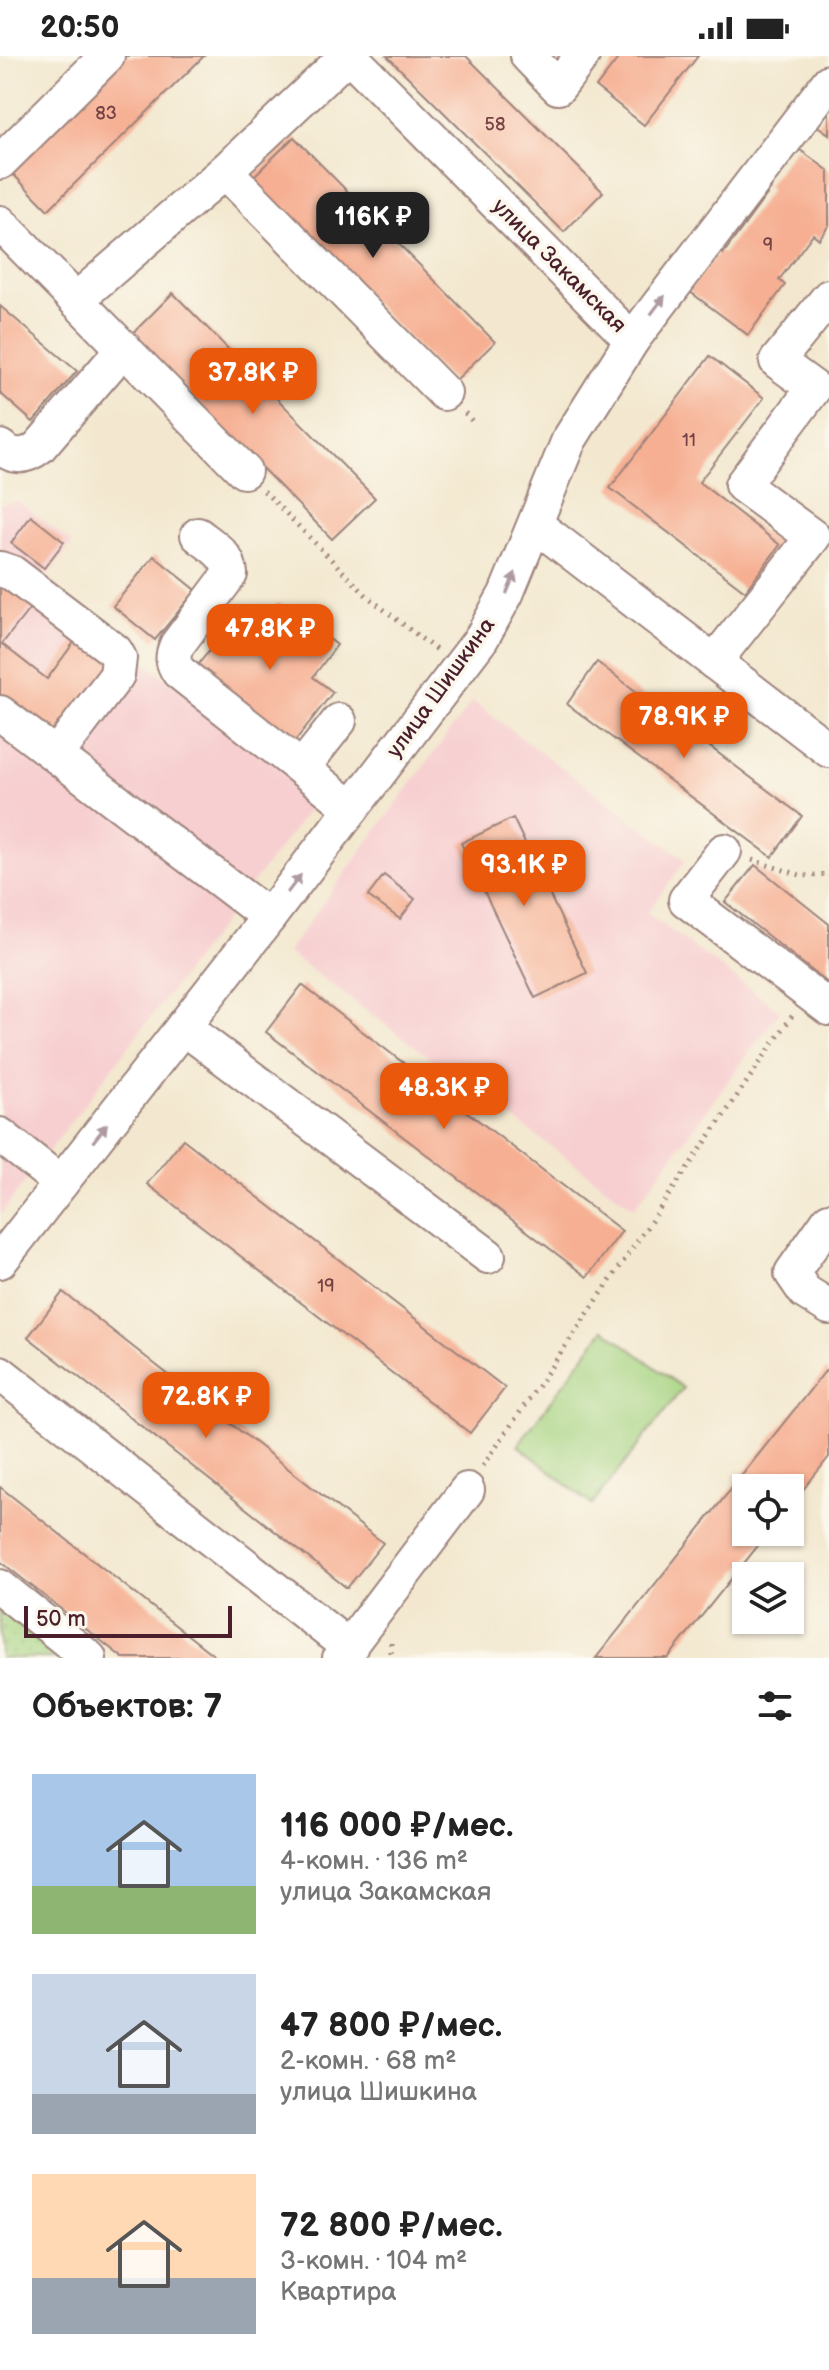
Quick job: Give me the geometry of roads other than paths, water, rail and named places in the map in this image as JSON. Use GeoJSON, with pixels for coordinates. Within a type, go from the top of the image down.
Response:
{"type":"FeatureCollection","features":[{"type":"Feature","properties":{"kind":"street"},"geometry":{"type":"LineString","coordinates":[[0,162],[107,56]]}},
{"type":"Feature","properties":{"kind":"street"},"geometry":{"type":"LineString","coordinates":[[76,300],[225,171],[349,56]]}},
{"type":"Feature","properties":{"kind":"street","name":"улица Закамская"},"geometry":{"type":"LineString","coordinates":[[349,56],[632,340]]}},
{"type":"Feature","properties":{"kind":"street"},"geometry":{"type":"LineString","coordinates":[[528,56],[558,87],[582,56]]}},
{"type":"Feature","properties":{"kind":"street","name":"улица Шишкина"},"geometry":{"type":"LineString","coordinates":[[0,1261],[481,639],[506,594],[569,440],[632,340],[829,82]]}},
{"type":"Feature","properties":{"kind":"street"},"geometry":{"type":"LineString","coordinates":[[225,171],[444,393]]}},
{"type":"Feature","properties":{"kind":"street"},"geometry":{"type":"LineString","coordinates":[[0,223],[244,471]]}},
{"type":"Feature","properties":{"kind":"street"},"geometry":{"type":"LineString","coordinates":[[714,662],[813,537],[742,485],[814,388],[777,361],[829,297]]}},
{"type":"Feature","properties":{"kind":"street"},"geometry":{"type":"LineString","coordinates":[[0,447],[15,456],[28,456],[124,348]]}},
{"type":"Feature","properties":{"kind":"street"},"geometry":{"type":"LineString","coordinates":[[536,525],[829,750]]}},
{"type":"Feature","properties":{"kind":"street"},"geometry":{"type":"LineString","coordinates":[[198,535],[224,556],[230,574],[177,645],[174,664],[179,672],[352,808]]}},
{"type":"Feature","properties":{"kind":"street"},"geometry":{"type":"LineString","coordinates":[[0,569],[12,573],[115,651],[119,658],[117,675],[56,755]]}},
{"type":"Feature","properties":{"kind":"street"},"geometry":{"type":"LineString","coordinates":[[0,713],[269,917]]}},
{"type":"Feature","properties":{"kind":"street"},"geometry":{"type":"LineString","coordinates":[[302,768],[339,721]]}},
{"type":"Feature","properties":{"kind":"street"},"geometry":{"type":"LineString","coordinates":[[724,851],[686,900],[818,1001]]}},
{"type":"Feature","properties":{"kind":"street"},"geometry":{"type":"LineString","coordinates":[[183,1027],[488,1256]]}},
{"type":"Feature","properties":{"kind":"street"},"geometry":{"type":"LineString","coordinates":[[4,1146],[61,1183]]}},
{"type":"Feature","properties":{"kind":"street"},"geometry":{"type":"LineString","coordinates":[[829,1220],[792,1273],[805,1292],[829,1307]]}},
{"type":"Feature","properties":{"kind":"street"},"geometry":{"type":"LineString","coordinates":[[0,1373],[345,1653],[467,1490]]}},
{"type":"Feature","properties":{"kind":"street"},"geometry":{"type":"LineString","coordinates":[[0,1587],[89,1658]]}}]}
